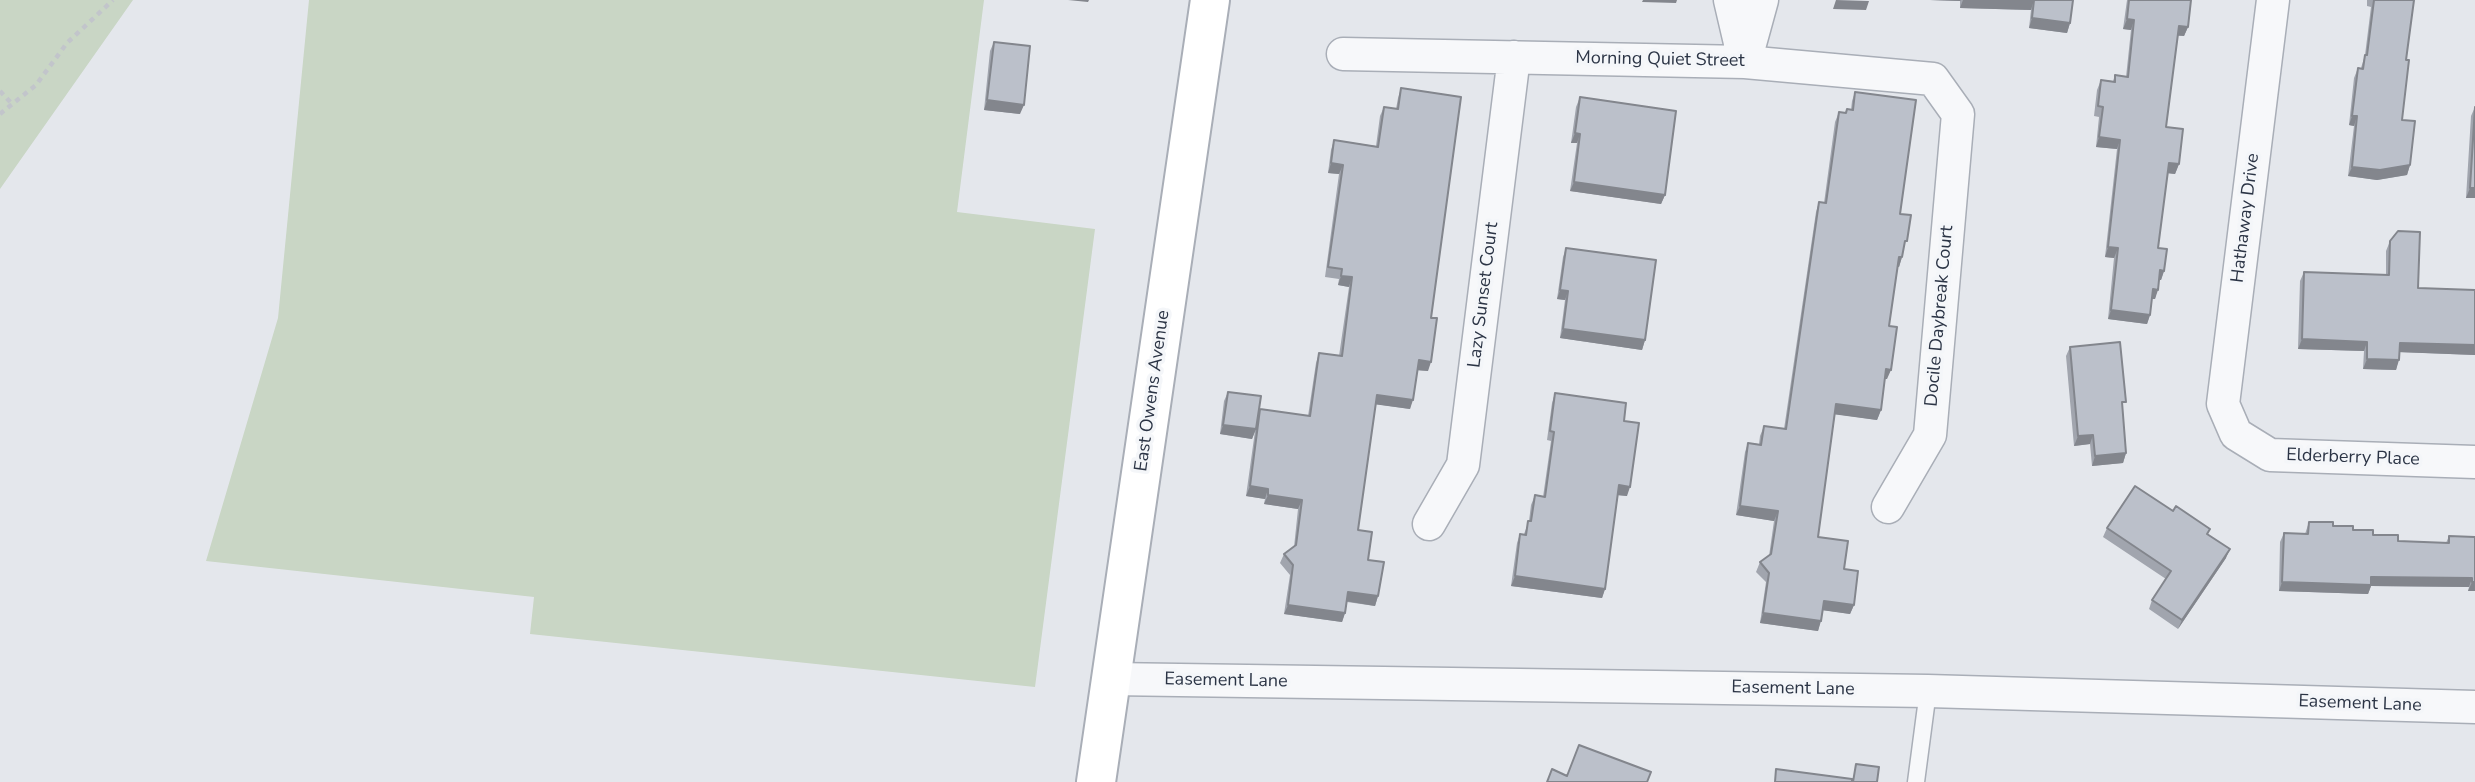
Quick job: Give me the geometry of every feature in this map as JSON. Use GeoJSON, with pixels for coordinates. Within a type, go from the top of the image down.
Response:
{"type":"FeatureCollection","features":[{"type":"Feature","properties":{"kind":"street","name":"East Owens Avenue"},"geometry":{"type":"LineString","coordinates":[[1096,782],[1210,0]]}},
{"type":"Feature","properties":{"kind":"street"},"geometry":{"type":"LineString","coordinates":[[1730,0],[1745,62]]}},
{"type":"Feature","properties":{"kind":"street"},"geometry":{"type":"LineString","coordinates":[[1745,62],[1762,0]]}},
{"type":"Feature","properties":{"kind":"street","name":"Hathaway Drive"},"geometry":{"type":"LineString","coordinates":[[2236,434],[2222,404],[2273,0]]}},
{"type":"Feature","properties":{"kind":"street","name":"Morning Quiet Street"},"geometry":{"type":"LineString","coordinates":[[1343,54],[1745,62],[1933,79],[1958,114]]}},
{"type":"Feature","properties":{"kind":"street","name":"Lazy Sunset Court"},"geometry":{"type":"LineString","coordinates":[[1429,524],[1463,465],[1514,57]]}},
{"type":"Feature","properties":{"kind":"street","name":"Docile Daybreak Court"},"geometry":{"type":"LineString","coordinates":[[1888,507],[1930,435],[1958,114]]}},
{"type":"Feature","properties":{"kind":"street","name":"Elderberry Place"},"geometry":{"type":"LineString","coordinates":[[2236,434],[2270,455],[2475,462]]}},
{"type":"Feature","properties":{"kind":"street","name":"Easement Lane"},"geometry":{"type":"LineString","coordinates":[[1111,679],[1928,691],[2475,707]]}},
{"type":"Feature","properties":{"kind":"lane"},"geometry":{"type":"LineString","coordinates":[[1916,782],[1928,691]]}},
{"type":"Feature","properties":{"kind":"path"},"geometry":{"type":"LineString","coordinates":[[0,114],[36,85],[68,43],[113,0]]}},
{"type":"Feature","properties":{"kind":"path"},"geometry":{"type":"LineString","coordinates":[[0,92],[12,104]]}},
{"type":"Feature","properties":{"kind":"green space"},"geometry":{"type":"Polygon","coordinates":[[[0,0],[133,0],[0,189],[0,0]]]}},
{"type":"Feature","properties":{"kind":"green space"},"geometry":{"type":"Polygon","coordinates":[[[309,0],[984,0],[957,212],[1095,229],[1035,687],[530,634],[534,597],[206,561],[278,318],[309,0]]]}},
{"type":"Feature","properties":{"kind":"building"},"geometry":{"type":"Polygon","coordinates":[[[2034,0],[2073,0],[2070,23],[2032,18],[2034,0]]]}},
{"type":"Feature","properties":{"kind":"building"},"geometry":{"type":"Polygon","coordinates":[[[2129,0],[2191,0],[2188,27],[2179,26],[2166,127],[2183,129],[2179,164],[2169,163],[2158,248],[2167,249],[2164,271],[2160,270],[2158,290],[2153,289],[2150,315],[2111,310],[2118,248],[2108,247],[2120,140],[2099,137],[2103,107],[2098,106],[2101,80],[2115,82],[2115,75],[2128,77],[2134,20],[2127,19],[2129,0]]]}},
{"type":"Feature","properties":{"kind":"building"},"geometry":{"type":"Polygon","coordinates":[[[2374,0],[2414,0],[2402,120],[2415,121],[2410,165],[2380,170],[2352,167],[2357,116],[2352,116],[2358,68],[2363,69],[2367,55],[2374,0]]]}},
{"type":"Feature","properties":{"kind":"building"},"geometry":{"type":"Polygon","coordinates":[[[994,42],[1030,46],[1024,105],[987,100],[994,42]]]}},
{"type":"Feature","properties":{"kind":"building"},"geometry":{"type":"Polygon","coordinates":[[[1401,88],[1461,97],[1431,318],[1437,318],[1431,362],[1419,360],[1413,400],[1377,395],[1358,530],[1372,532],[1368,560],[1384,562],[1378,596],[1348,592],[1345,613],[1288,605],[1293,565],[1284,554],[1296,545],[1302,500],[1268,495],[1268,489],[1250,486],[1260,409],[1310,416],[1319,353],[1342,356],[1352,277],[1341,276],[1342,269],[1328,267],[1343,165],[1331,163],[1334,140],[1378,147],[1384,107],[1398,109],[1401,88]]]}},
{"type":"Feature","properties":{"kind":"building"},"geometry":{"type":"Polygon","coordinates":[[[1855,92],[1916,100],[1900,214],[1911,215],[1907,241],[1902,257],[1899,257],[1889,326],[1897,327],[1891,370],[1886,369],[1881,410],[1836,404],[1818,537],[1848,541],[1844,569],[1858,571],[1854,605],[1824,601],[1821,621],[1763,613],[1769,573],[1760,562],[1771,554],[1778,511],[1740,506],[1748,443],[1761,445],[1764,426],[1786,429],[1819,202],[1826,203],[1839,112],[1853,110],[1855,92]]]}},
{"type":"Feature","properties":{"kind":"building"},"geometry":{"type":"Polygon","coordinates":[[[1580,97],[1676,111],[1665,195],[1574,182],[1580,134],[1575,133],[1580,97]]]}},
{"type":"Feature","properties":{"kind":"building"},"geometry":{"type":"Polygon","coordinates":[[[2475,107],[2475,188],[2470,188],[2475,107]]]}},
{"type":"Feature","properties":{"kind":"building"},"geometry":{"type":"Polygon","coordinates":[[[2398,231],[2420,232],[2418,288],[2475,290],[2475,345],[2400,343],[2399,360],[2367,359],[2367,342],[2302,339],[2304,272],[2389,275],[2390,241],[2398,231]]]}},
{"type":"Feature","properties":{"kind":"building"},"geometry":{"type":"Polygon","coordinates":[[[1566,248],[1656,260],[1645,340],[1563,329],[1568,291],[1560,290],[1566,248]]]}},
{"type":"Feature","properties":{"kind":"building"},"geometry":{"type":"Polygon","coordinates":[[[2120,342],[2126,402],[2122,402],[2126,453],[2095,456],[2093,435],[2078,436],[2070,347],[2120,342]]]}},
{"type":"Feature","properties":{"kind":"building"},"geometry":{"type":"Polygon","coordinates":[[[1228,392],[1261,396],[1256,429],[1223,425],[1228,392]]]}},
{"type":"Feature","properties":{"kind":"building"},"geometry":{"type":"Polygon","coordinates":[[[1555,393],[1626,403],[1624,421],[1639,423],[1630,487],[1619,485],[1605,589],[1515,576],[1520,534],[1526,535],[1535,495],[1545,497],[1554,432],[1550,431],[1555,393]]]}},
{"type":"Feature","properties":{"kind":"building"},"geometry":{"type":"Polygon","coordinates":[[[2135,486],[2173,511],[2176,506],[2210,529],[2207,534],[2230,549],[2182,620],[2152,600],[2171,571],[2107,528],[2135,486]]]}},
{"type":"Feature","properties":{"kind":"building"},"geometry":{"type":"Polygon","coordinates":[[[2309,522],[2333,522],[2333,526],[2353,526],[2353,530],[2373,530],[2373,535],[2398,535],[2398,541],[2449,543],[2449,536],[2475,537],[2475,582],[2472,582],[2472,578],[2371,577],[2371,585],[2282,582],[2284,533],[2308,534],[2309,522]]]}},
{"type":"Feature","properties":{"kind":"building"},"geometry":{"type":"Polygon","coordinates":[[[1579,745],[1651,772],[1647,782],[1547,782],[1552,769],[1567,776],[1579,745]]]}},
{"type":"Feature","properties":{"kind":"building"},"geometry":{"type":"Polygon","coordinates":[[[1856,764],[1879,767],[1877,782],[1853,782],[1856,764]]]}},
{"type":"Feature","properties":{"kind":"building"},"geometry":{"type":"Polygon","coordinates":[[[1776,769],[1852,779],[1852,782],[1775,782],[1776,769]]]}}]}
